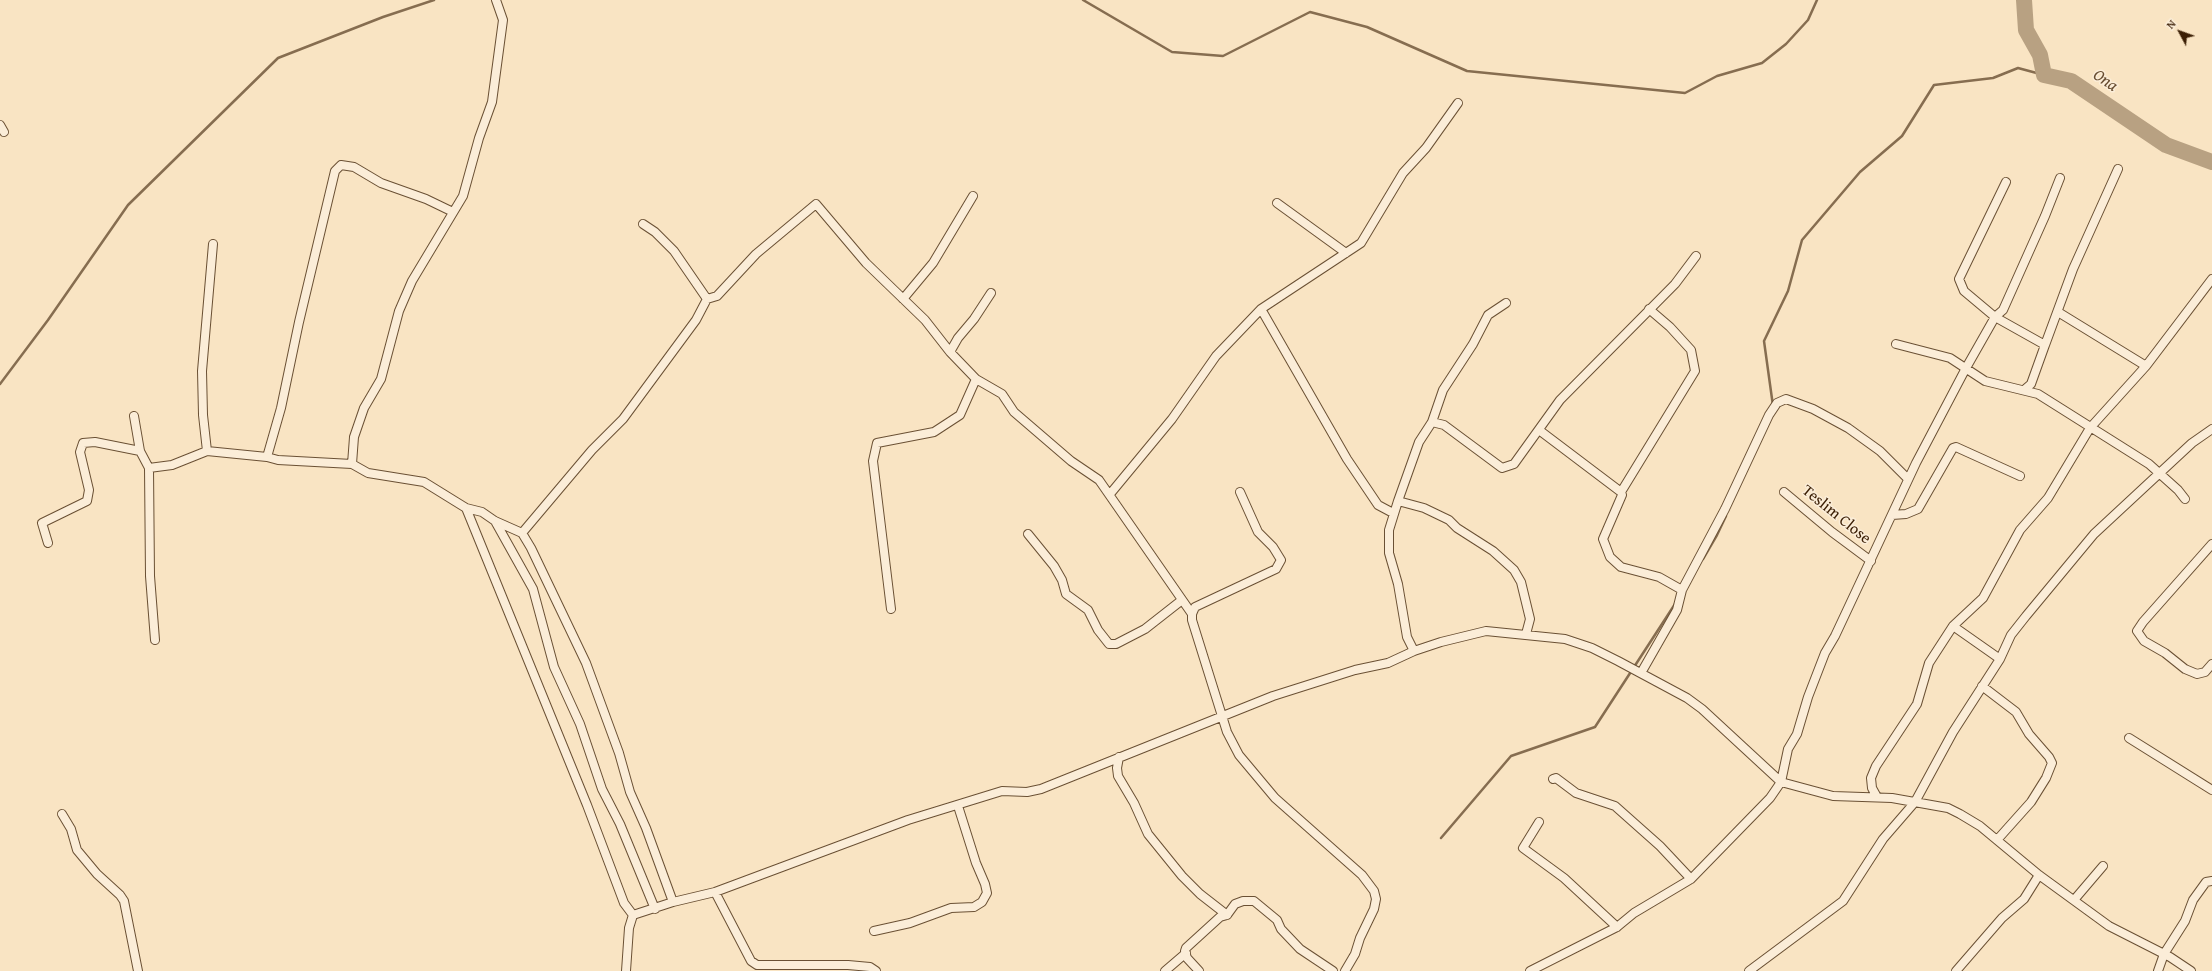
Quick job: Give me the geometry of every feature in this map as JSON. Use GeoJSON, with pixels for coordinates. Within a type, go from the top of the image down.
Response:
{"type":"FeatureCollection","features":[{"type":"Feature","properties":{"kind":"street"},"geometry":{"type":"LineString","coordinates":[[352,464],[354,438],[364,408],[381,379],[400,311],[412,281],[463,196],[492,102],[503,20],[496,0]]}},
{"type":"Feature","properties":{"kind":"street"},"geometry":{"type":"LineString","coordinates":[[1110,494],[1172,419],[1216,356],[1261,309],[1361,243],[1403,173],[1426,148],[1458,103]]}},
{"type":"Feature","properties":{"kind":"street"},"geometry":{"type":"LineString","coordinates":[[0,124],[4,132]]}},
{"type":"Feature","properties":{"kind":"street"},"geometry":{"type":"LineString","coordinates":[[266,457],[281,408],[299,322],[335,170],[341,165],[354,167],[381,183],[426,199],[453,212]]}},
{"type":"Feature","properties":{"kind":"street"},"geometry":{"type":"LineString","coordinates":[[2024,390],[2031,384],[2073,269],[2118,169]]}},
{"type":"Feature","properties":{"kind":"street"},"geometry":{"type":"LineString","coordinates":[[1530,971],[1617,927],[1634,913],[1691,879],[1770,798],[1781,782],[1788,749],[1797,734],[1808,697],[1825,653],[1835,636],[1908,479],[1966,368],[1995,317],[2003,310],[2046,216],[2060,178]]}},
{"type":"Feature","properties":{"kind":"street"},"geometry":{"type":"LineString","coordinates":[[2006,182],[1959,279],[1964,291],[1995,317],[2045,345]]}},
{"type":"Feature","properties":{"kind":"street"},"geometry":{"type":"LineString","coordinates":[[904,299],[933,262],[973,196]]}},
{"type":"Feature","properties":{"kind":"street"},"geometry":{"type":"LineString","coordinates":[[1277,203],[1346,253]]}},
{"type":"Feature","properties":{"kind":"street"},"geometry":{"type":"LineString","coordinates":[[522,533],[592,450],[623,419],[696,320],[707,299],[717,296],[756,254],[816,204],[866,263],[925,320],[950,352],[976,378],[1002,394],[1014,412],[1071,462],[1098,480],[1110,494],[1192,614],[1222,716],[1233,745],[1251,772],[1275,798],[1362,874],[1374,891],[1376,899],[1374,909],[1366,931],[1360,938],[1355,954],[1345,971]]}},
{"type":"Feature","properties":{"kind":"street"},"geometry":{"type":"LineString","coordinates":[[643,224],[655,232],[674,251],[707,299]]}},
{"type":"Feature","properties":{"kind":"street"},"geometry":{"type":"LineString","coordinates":[[207,451],[203,415],[202,371],[213,244]]}},
{"type":"Feature","properties":{"kind":"street"},"geometry":{"type":"LineString","coordinates":[[1432,422],[1444,425],[1502,468],[1514,464],[1560,400],[1627,335],[1649,309],[1675,284],[1696,256]]}},
{"type":"Feature","properties":{"kind":"street"},"geometry":{"type":"LineString","coordinates":[[1876,797],[1872,788],[1872,778],[1876,766],[1917,704],[1929,663],[1953,626],[1982,598],[2020,530],[2048,498],[2090,428],[2146,366],[2212,279]]}},
{"type":"Feature","properties":{"kind":"street"},"geometry":{"type":"LineString","coordinates":[[950,352],[958,338],[974,319],[991,293]]}},
{"type":"Feature","properties":{"kind":"street"},"geometry":{"type":"LineString","coordinates":[[1414,651],[1407,637],[1398,584],[1389,553],[1389,530],[1393,513],[1419,442],[1432,422],[1443,390],[1473,344],[1488,315],[1506,303]]}},
{"type":"Feature","properties":{"kind":"street"},"geometry":{"type":"LineString","coordinates":[[1261,309],[1347,459],[1378,505],[1393,513]]}},
{"type":"Feature","properties":{"kind":"street"},"geometry":{"type":"LineString","coordinates":[[1649,309],[1670,327],[1691,350],[1695,371],[1621,492],[1622,495],[1603,539],[1610,557],[1621,567],[1659,577],[1682,590]]}},
{"type":"Feature","properties":{"kind":"street"},"geometry":{"type":"LineString","coordinates":[[2058,312],[2146,366]]}},
{"type":"Feature","properties":{"kind":"street"},"geometry":{"type":"LineString","coordinates":[[1896,344],[1950,358],[1985,381],[2038,394],[2149,464],[2185,499]]}},
{"type":"Feature","properties":{"kind":"street"},"geometry":{"type":"LineString","coordinates":[[891,609],[873,461],[877,443],[934,432],[960,414],[976,378]]}},
{"type":"Feature","properties":{"kind":"street"},"geometry":{"type":"LineString","coordinates":[[1641,673],[1677,610],[1682,590],[1725,509],[1769,416],[1777,403],[1786,399],[1813,410],[1848,428],[1880,451],[1908,479]]}},
{"type":"Feature","properties":{"kind":"street"},"geometry":{"type":"LineString","coordinates":[[134,416],[140,450],[149,468],[150,576],[156,640]]}},
{"type":"Feature","properties":{"kind":"street"},"geometry":{"type":"LineString","coordinates":[[1749,971],[1844,900],[1883,840],[1915,802],[1943,750],[2000,658],[2011,635],[2084,546],[2192,443],[2212,429]]}},
{"type":"Feature","properties":{"kind":"street"},"geometry":{"type":"LineString","coordinates":[[1539,430],[1621,492]]}},
{"type":"Feature","properties":{"kind":"street"},"geometry":{"type":"LineString","coordinates":[[48,543],[42,523],[87,501],[89,490],[80,452],[84,443],[95,442],[140,450]]}},
{"type":"Feature","properties":{"kind":"street"},"geometry":{"type":"LineString","coordinates":[[1892,515],[1906,514],[1918,509],[1955,447],[2020,476]]}},
{"type":"Feature","properties":{"kind":"street"},"geometry":{"type":"LineString","coordinates":[[149,468],[172,465],[207,451],[266,457],[278,460],[352,464],[368,473],[424,482],[466,508],[482,512],[494,521],[522,533],[549,583],[586,663],[619,754],[630,792],[646,828],[673,902]]}},
{"type":"Feature","properties":{"kind":"street"},"geometry":{"type":"LineString","coordinates":[[1192,614],[1195,607],[1206,600],[1276,568],[1281,560],[1273,548],[1258,532],[1240,492]]}},
{"type":"Feature","properties":{"kind":"street","name":"Teslim Close"},"geometry":{"type":"LineString","coordinates":[[1784,492],[1832,532],[1870,560]]}},
{"type":"Feature","properties":{"kind":"street"},"geometry":{"type":"LineString","coordinates":[[1398,500],[1424,508],[1449,520],[1457,528],[1493,551],[1514,570],[1521,582],[1530,619],[1526,634]]}},
{"type":"Feature","properties":{"kind":"street"},"geometry":{"type":"LineString","coordinates":[[466,508],[587,805],[624,904],[633,915]]}},
{"type":"Feature","properties":{"kind":"street"},"geometry":{"type":"LineString","coordinates":[[494,521],[533,589],[554,667],[580,724],[602,789],[620,824],[655,909]]}},
{"type":"Feature","properties":{"kind":"street"},"geometry":{"type":"LineString","coordinates":[[1028,534],[1054,566],[1062,580],[1066,594],[1088,610],[1098,630],[1109,644],[1116,644],[1145,629],[1182,600]]}},
{"type":"Feature","properties":{"kind":"street"},"geometry":{"type":"LineString","coordinates":[[2211,546],[2153,610],[2137,631],[2144,640],[2165,653],[2185,669],[2197,674],[2205,672],[2212,664]]}},
{"type":"Feature","properties":{"kind":"street"},"geometry":{"type":"LineString","coordinates":[[1953,626],[2000,658]]}},
{"type":"Feature","properties":{"kind":"street"},"geometry":{"type":"LineString","coordinates":[[633,915],[673,902],[715,892],[883,829],[1002,791],[1027,792],[1041,790],[1119,757],[1273,696],[1354,670],[1388,663],[1414,651],[1462,635],[1486,631],[1565,639],[1592,648],[1641,673],[1652,681],[1677,692],[1702,709],[1781,782],[1833,796],[1876,797],[1948,808],[1960,814],[1997,840],[2039,875],[2119,932],[2164,954],[2191,971]]}},
{"type":"Feature","properties":{"kind":"street"},"geometry":{"type":"LineString","coordinates":[[1982,686],[2016,712],[2029,734],[2049,757],[2052,763],[2046,778],[2031,802],[1997,840]]}},
{"type":"Feature","properties":{"kind":"street"},"geometry":{"type":"LineString","coordinates":[[2129,738],[2212,790]]}},
{"type":"Feature","properties":{"kind":"street"},"geometry":{"type":"LineString","coordinates":[[1119,757],[1117,768],[1118,776],[1134,802],[1148,834],[1182,876],[1200,894],[1227,915]]}},
{"type":"Feature","properties":{"kind":"street"},"geometry":{"type":"LineString","coordinates":[[1553,778],[1556,778],[1576,792],[1615,806],[1660,846],[1691,879]]}},
{"type":"Feature","properties":{"kind":"street"},"geometry":{"type":"LineString","coordinates":[[874,931],[910,923],[951,908],[974,907],[982,902],[987,893],[985,884],[976,863],[958,806]]}},
{"type":"Feature","properties":{"kind":"street"},"geometry":{"type":"LineString","coordinates":[[62,814],[71,829],[77,850],[97,874],[120,895],[124,901],[138,971]]}},
{"type":"Feature","properties":{"kind":"street"},"geometry":{"type":"LineString","coordinates":[[1540,822],[1523,848],[1564,878],[1617,927]]}},
{"type":"Feature","properties":{"kind":"street"},"geometry":{"type":"LineString","coordinates":[[2074,900],[2102,866]]}},
{"type":"Feature","properties":{"kind":"street"},"geometry":{"type":"LineString","coordinates":[[1956,971],[1966,967],[2002,918],[2024,899],[2039,875]]}},
{"type":"Feature","properties":{"kind":"street"},"geometry":{"type":"LineString","coordinates":[[2158,971],[2164,954],[2185,921],[2194,900],[2206,882],[2212,881]]}},
{"type":"Feature","properties":{"kind":"street"},"geometry":{"type":"LineString","coordinates":[[715,892],[751,961],[757,965],[848,965],[870,967],[876,971]]}},
{"type":"Feature","properties":{"kind":"street"},"geometry":{"type":"LineString","coordinates":[[1199,971],[1187,958],[1186,953],[1188,945],[1220,918],[1227,915],[1235,904],[1243,900],[1254,901],[1277,920],[1281,929],[1300,949],[1333,971]]}},
{"type":"Feature","properties":{"kind":"street"},"geometry":{"type":"LineString","coordinates":[[626,971],[629,928],[633,915]]}},
{"type":"Feature","properties":{"kind":"street"},"geometry":{"type":"LineString","coordinates":[[1165,971],[1186,953]]}},
{"type":"Feature","properties":{"kind":"waterway"},"geometry":{"type":"LineString","coordinates":[[0,384],[48,320],[128,205],[278,58],[383,17],[434,0]]}},
{"type":"Feature","properties":{"kind":"waterway"},"geometry":{"type":"LineString","coordinates":[[1083,0],[1172,52],[1223,56],[1310,12],[1367,27],[1467,71],[1685,93],[1717,76],[1762,63],[1786,44],[1808,20],[1817,0]]}},
{"type":"Feature","properties":{"kind":"waterway","name":"Ona"},"geometry":{"type":"LineString","coordinates":[[2024,0],[2026,30],[2040,55],[2044,75],[2071,81],[2166,145],[2212,162]]}},
{"type":"Feature","properties":{"kind":"waterway"},"geometry":{"type":"LineString","coordinates":[[1773,406],[1764,341],[1788,291],[1802,240],[1860,172],[1902,136],[1934,85],[1993,78],[2018,68],[2044,75]]}},
{"type":"Feature","properties":{"kind":"waterway"},"geometry":{"type":"LineString","coordinates":[[1703,559],[1726,516]]}},
{"type":"Feature","properties":{"kind":"waterway"},"geometry":{"type":"LineString","coordinates":[[1441,838],[1511,756],[1595,727],[1675,604]]}}]}
